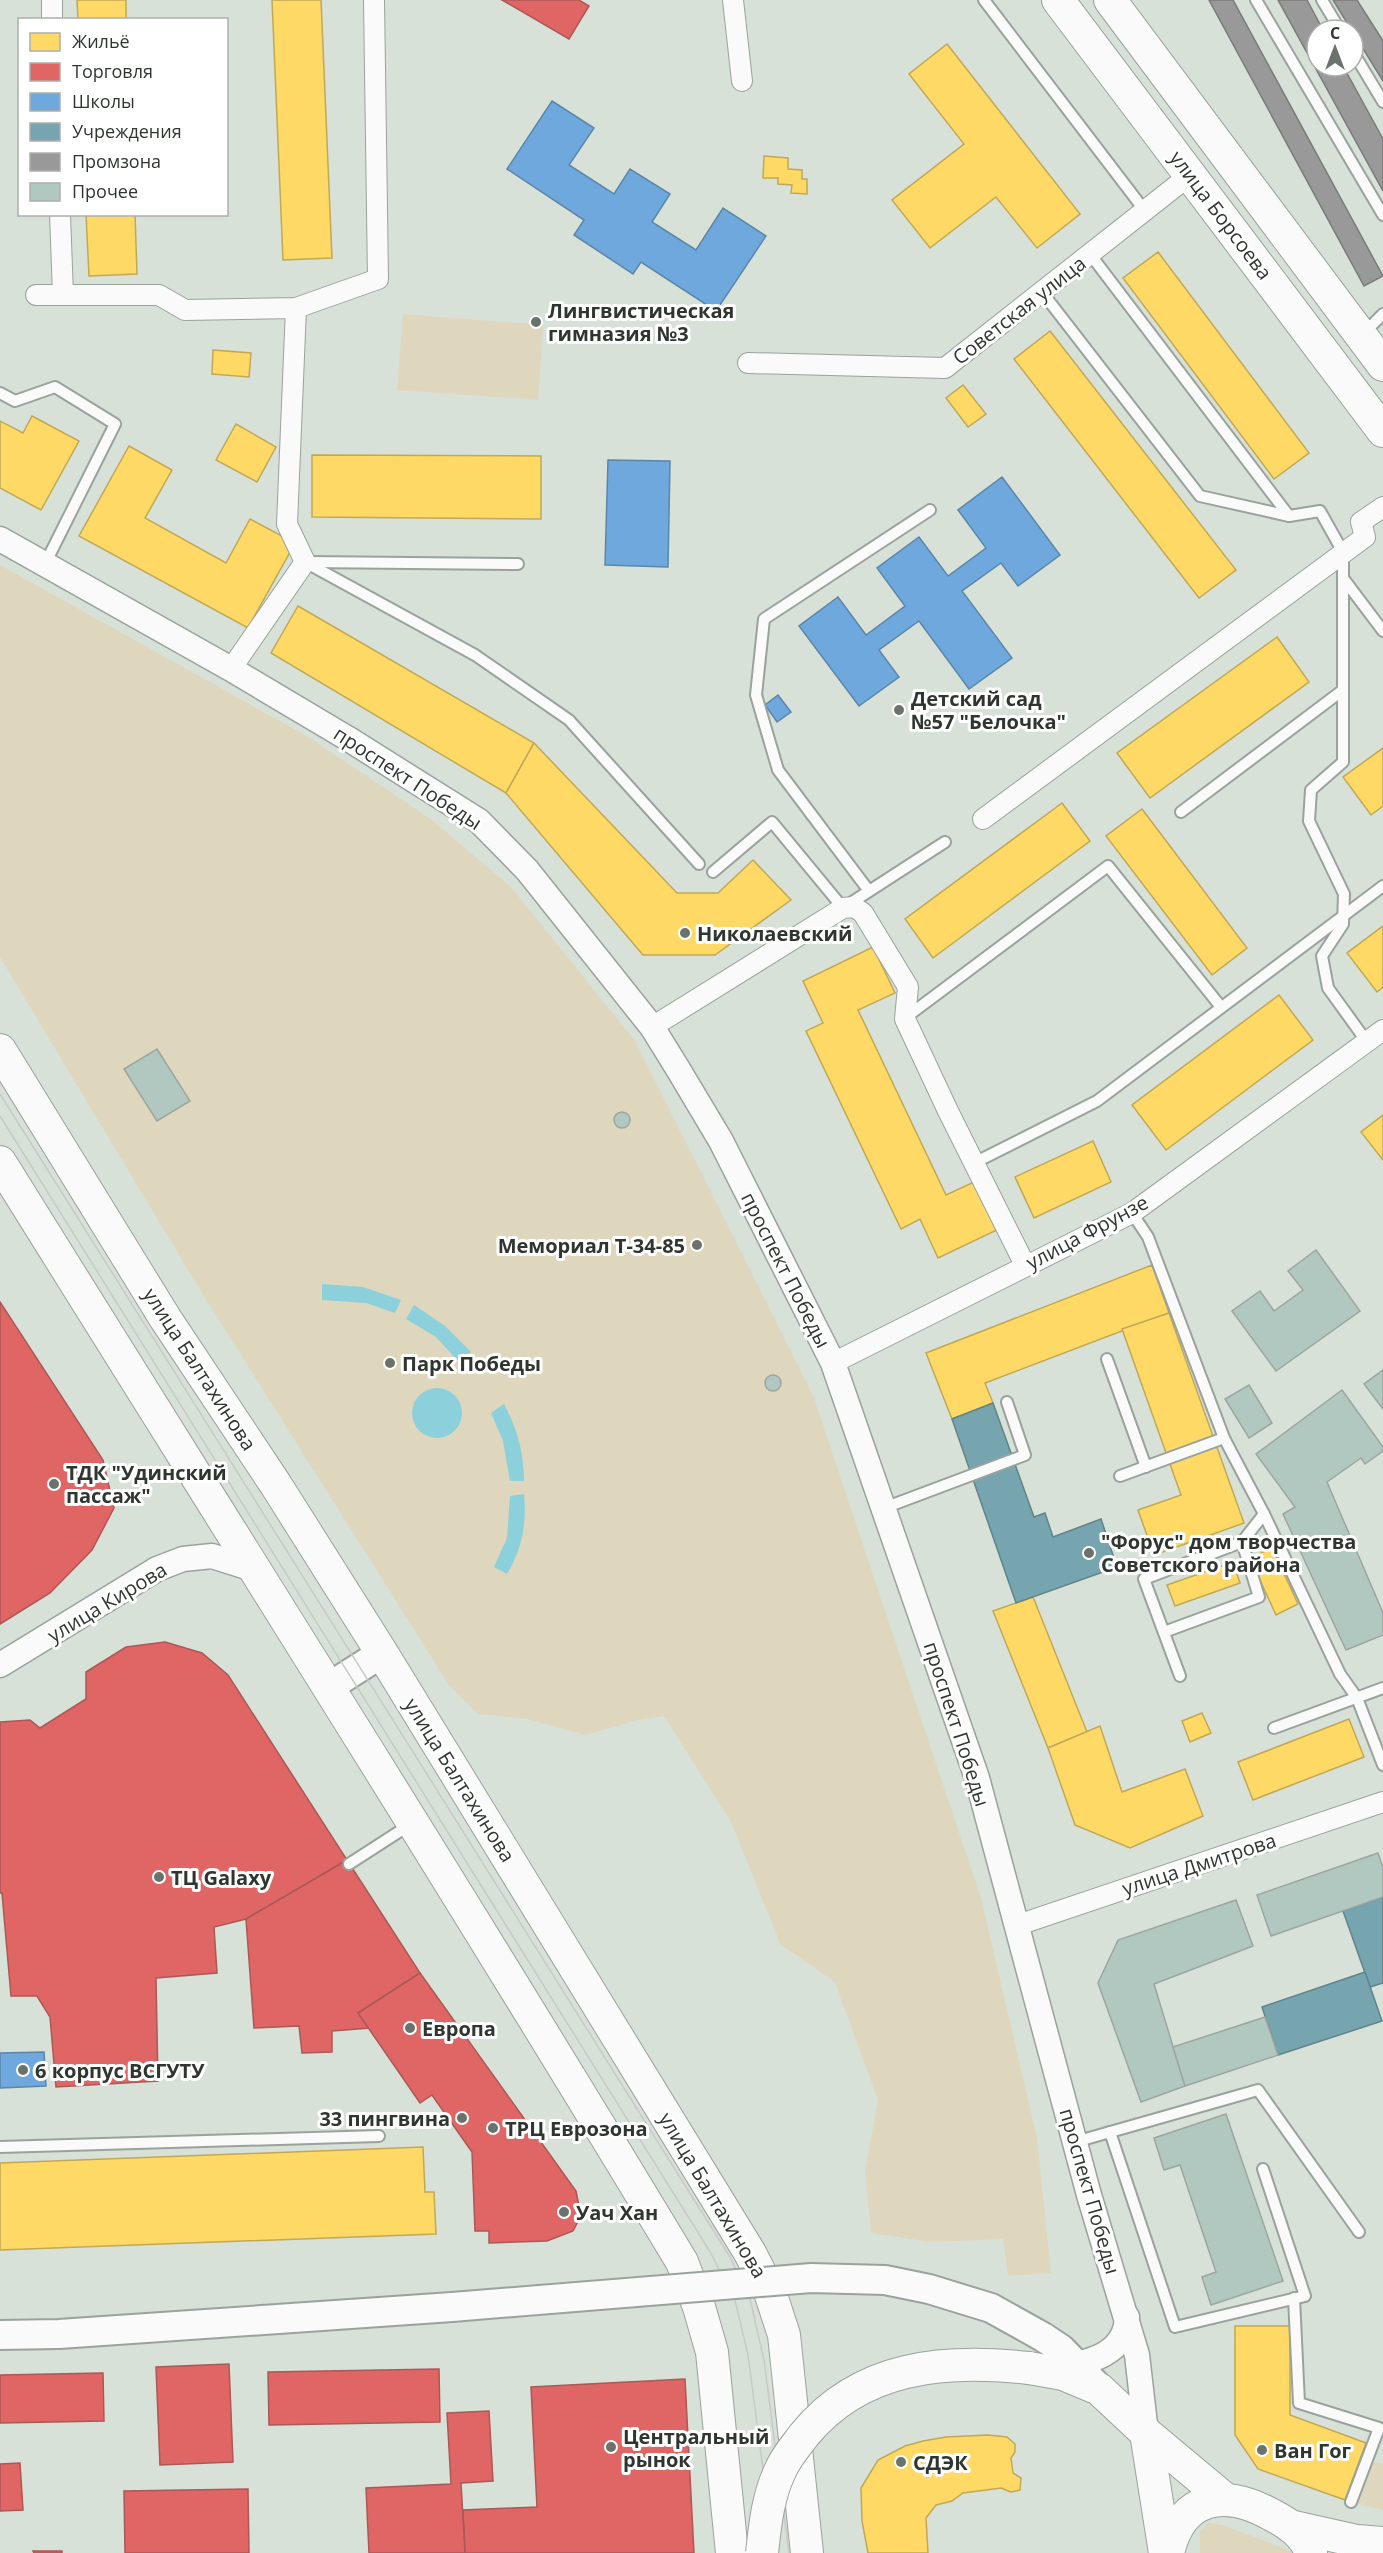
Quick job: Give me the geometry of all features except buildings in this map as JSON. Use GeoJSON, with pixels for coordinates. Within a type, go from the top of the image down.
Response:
{"type":"FeatureCollection","features":[{"type":"Feature","properties":{"kind":"main road","name":"улица Борсоева"},"geometry":{"type":"LineString","coordinates":[[1058,0],[1383,431]]}},
{"type":"Feature","properties":{"kind":"main road","name":"улица Борсоева"},"geometry":{"type":"LineString","coordinates":[[1110,0],[1383,365]]}},
{"type":"Feature","properties":{"kind":"main road","name":"улица Балтахинова"},"geometry":{"type":"LineString","coordinates":[[0,1050],[165,1318],[276,1485],[382,1653],[744,2244],[770,2292],[784,2335],[807,2553]]}},
{"type":"Feature","properties":{"kind":"main road"},"geometry":{"type":"LineString","coordinates":[[0,1162],[253,1569],[414,1822],[682,2262],[699,2307],[712,2352],[732,2553]]}},
{"type":"Feature","properties":{"kind":"main road"},"geometry":{"type":"LineString","coordinates":[[329,1687],[382,1653]]}},
{"type":"Feature","properties":{"kind":"main road"},"geometry":{"type":"LineString","coordinates":[[0,2336],[452,2307],[811,2278],[885,2280],[929,2289],[991,2308],[1070,2351],[1100,2389],[1146,2433],[1226,2499],[1267,2512],[1290,2526],[1304,2539],[1311,2553]]}},
{"type":"Feature","properties":{"kind":"main road"},"geometry":{"type":"LineString","coordinates":[[762,2553],[765,2520],[781,2468],[813,2425],[838,2402],[884,2378],[936,2366],[991,2364],[1063,2374],[1100,2389]]}},
{"type":"Feature","properties":{"kind":"main road"},"geometry":{"type":"LineString","coordinates":[[1146,2433],[1166,2553]]}},
{"type":"Feature","properties":{"kind":"main road"},"geometry":{"type":"LineString","coordinates":[[1166,2553],[1173,2533],[1184,2517],[1202,2503],[1226,2499]]}},
{"type":"Feature","properties":{"kind":"main road"},"geometry":{"type":"LineString","coordinates":[[1290,2526],[1357,2541],[1383,2543]]}},
{"type":"Feature","properties":{"kind":"street"},"geometry":{"type":"LineString","coordinates":[[52,0],[52,18]]}},
{"type":"Feature","properties":{"kind":"street"},"geometry":{"type":"LineString","coordinates":[[36,295],[159,295],[185,310],[297,308],[378,279],[374,0]]}},
{"type":"Feature","properties":{"kind":"street"},"geometry":{"type":"LineString","coordinates":[[733,0],[742,81]]}},
{"type":"Feature","properties":{"kind":"street","name":"Советская улица"},"geometry":{"type":"LineString","coordinates":[[748,363],[945,368],[1191,175]]}},
{"type":"Feature","properties":{"kind":"street"},"geometry":{"type":"LineString","coordinates":[[60,216],[63,295]]}},
{"type":"Feature","properties":{"kind":"street"},"geometry":{"type":"LineString","coordinates":[[231,669],[305,562],[287,524],[297,308]]}},
{"type":"Feature","properties":{"kind":"street"},"geometry":{"type":"LineString","coordinates":[[983,819],[1365,537],[1362,522],[1383,507]]}},
{"type":"Feature","properties":{"kind":"street","name":"проспект Победы"},"geometry":{"type":"LineString","coordinates":[[0,539],[231,669],[479,821],[527,870],[652,1028],[721,1141],[833,1363],[977,1778],[1075,2142],[1137,2355],[1146,2433]]}},
{"type":"Feature","properties":{"kind":"street"},"geometry":{"type":"LineString","coordinates":[[652,1028],[843,908],[854,907],[863,913],[908,987],[905,1019],[1025,1265]]}},
{"type":"Feature","properties":{"kind":"street","name":"улица Фрунзе"},"geometry":{"type":"LineString","coordinates":[[833,1363],[1132,1213],[1383,1030]]}},
{"type":"Feature","properties":{"kind":"street","name":"улица Кирова"},"geometry":{"type":"LineString","coordinates":[[0,1665],[157,1569],[183,1559],[212,1556],[253,1569]]}},
{"type":"Feature","properties":{"kind":"street","name":"улица Дмитрова"},"geometry":{"type":"LineString","coordinates":[[1016,1926],[1383,1802]]}},
{"type":"Feature","properties":{"kind":"street"},"geometry":{"type":"LineString","coordinates":[[1029,2368],[1060,2368],[1070,2351],[1110,2351],[1126,2330],[1127,2317]]}},
{"type":"Feature","properties":{"kind":"lane"},"geometry":{"type":"LineString","coordinates":[[984,0],[1145,211]]}},
{"type":"Feature","properties":{"kind":"lane"},"geometry":{"type":"LineString","coordinates":[[1256,0],[1383,215]]}},
{"type":"Feature","properties":{"kind":"lane"},"geometry":{"type":"LineString","coordinates":[[1322,0],[1333,18]]}},
{"type":"Feature","properties":{"kind":"lane"},"geometry":{"type":"LineString","coordinates":[[1365,72],[1383,102]]}},
{"type":"Feature","properties":{"kind":"lane"},"geometry":{"type":"LineString","coordinates":[[1090,254],[1289,516]]}},
{"type":"Feature","properties":{"kind":"lane"},"geometry":{"type":"LineString","coordinates":[[1042,292],[1200,496],[1289,516],[1320,511],[1342,552],[1343,762],[1311,790],[1309,821],[1344,894],[1342,924],[1322,957],[1328,988],[1367,1042]]}},
{"type":"Feature","properties":{"kind":"lane"},"geometry":{"type":"LineString","coordinates":[[1361,335],[1383,314]]}},
{"type":"Feature","properties":{"kind":"lane"},"geometry":{"type":"LineString","coordinates":[[0,393],[15,401],[55,387],[115,424],[45,564]]}},
{"type":"Feature","properties":{"kind":"lane"},"geometry":{"type":"LineString","coordinates":[[869,891],[778,770],[756,695],[764,619],[930,510]]}},
{"type":"Feature","properties":{"kind":"lane"},"geometry":{"type":"LineString","coordinates":[[305,562],[518,564]]}},
{"type":"Feature","properties":{"kind":"lane"},"geometry":{"type":"LineString","coordinates":[[305,562],[475,655],[569,720],[699,864]]}},
{"type":"Feature","properties":{"kind":"lane"},"geometry":{"type":"LineString","coordinates":[[1342,578],[1383,631]]}},
{"type":"Feature","properties":{"kind":"lane"},"geometry":{"type":"LineString","coordinates":[[1181,812],[1343,690]]}},
{"type":"Feature","properties":{"kind":"lane"},"geometry":{"type":"LineString","coordinates":[[713,872],[772,822],[843,908],[945,842]]}},
{"type":"Feature","properties":{"kind":"lane"},"geometry":{"type":"LineString","coordinates":[[905,1019],[1108,866],[1221,1007]]}},
{"type":"Feature","properties":{"kind":"lane"},"geometry":{"type":"LineString","coordinates":[[974,1163],[1097,1101],[1383,886]]}},
{"type":"Feature","properties":{"kind":"lane"},"geometry":{"type":"LineString","coordinates":[[1132,1213],[1148,1237],[1224,1438],[1264,1514],[1340,1674],[1357,1698],[1383,1765]]}},
{"type":"Feature","properties":{"kind":"lane"},"geometry":{"type":"LineString","coordinates":[[1107,1359],[1146,1467]]}},
{"type":"Feature","properties":{"kind":"lane"},"geometry":{"type":"LineString","coordinates":[[883,1508],[1025,1455],[1007,1402]]}},
{"type":"Feature","properties":{"kind":"lane"},"geometry":{"type":"LineString","coordinates":[[1120,1476],[1224,1438]]}},
{"type":"Feature","properties":{"kind":"lane"},"geometry":{"type":"LineString","coordinates":[[1180,1676],[1144,1579],[1242,1542],[1264,1514]]}},
{"type":"Feature","properties":{"kind":"lane"},"geometry":{"type":"LineString","coordinates":[[1164,1632],[1259,1597],[1242,1542]]}},
{"type":"Feature","properties":{"kind":"lane"},"geometry":{"type":"LineString","coordinates":[[1274,1728],[1383,1688]]}},
{"type":"Feature","properties":{"kind":"lane"},"geometry":{"type":"LineString","coordinates":[[349,1864],[414,1822]]}},
{"type":"Feature","properties":{"kind":"lane"},"geometry":{"type":"LineString","coordinates":[[1075,2142],[1258,2090],[1359,2232]]}},
{"type":"Feature","properties":{"kind":"lane"},"geometry":{"type":"LineString","coordinates":[[1110,2132],[1175,2327],[1305,2296],[1263,2169]]}},
{"type":"Feature","properties":{"kind":"lane"},"geometry":{"type":"LineString","coordinates":[[0,2147],[379,2136]]}},
{"type":"Feature","properties":{"kind":"lane"},"geometry":{"type":"LineString","coordinates":[[1294,2298],[1299,2403],[1379,2428],[1351,2502]]}},
{"type":"Feature","properties":{"kind":"shaded area"},"geometry":{"type":"Polygon","coordinates":[[[403,314],[543,325],[538,400],[397,390],[403,314]]]}},
{"type":"Feature","properties":{"kind":"shaded area"},"geometry":{"type":"Polygon","coordinates":[[[0,565],[310,738],[432,820],[511,887],[635,1041],[814,1398],[981,1898],[1037,2138],[1051,2273],[1008,2276],[1003,2239],[931,2242],[871,2233],[865,2171],[878,2100],[835,1982],[781,1945],[731,1822],[664,1716],[637,1720],[586,1735],[527,1719],[478,1714],[449,1685],[202,1293],[0,957],[0,565]]]}},
{"type":"Feature","properties":{"kind":"shaded area"},"geometry":{"type":"Polygon","coordinates":[[[1374,2462],[1383,2464],[1383,2510],[1358,2504],[1374,2462]]]}},
{"type":"Feature","properties":{"kind":"shaded area"},"geometry":{"type":"Polygon","coordinates":[[[1208,2523],[1223,2525],[1296,2553],[1200,2553],[1200,2531],[1208,2523]]]}},
{"type":"Feature","properties":{"kind":"water"},"geometry":{"type":"Polygon","coordinates":[[[322,1284],[363,1287],[401,1300],[395,1313],[366,1303],[322,1300],[322,1284]]]}},
{"type":"Feature","properties":{"kind":"water"},"geometry":{"type":"Polygon","coordinates":[[[414,1305],[445,1326],[471,1352],[459,1362],[436,1337],[406,1319],[414,1305]]]}},
{"type":"Feature","properties":{"kind":"water"},"geometry":{"type":"Polygon","coordinates":[[[437,1388],[455,1395],[462,1413],[455,1431],[437,1438],[419,1431],[412,1413],[419,1395],[437,1388]]]}},
{"type":"Feature","properties":{"kind":"water"},"geometry":{"type":"Polygon","coordinates":[[[504,1404],[519,1441],[524,1481],[510,1481],[503,1441],[491,1413],[504,1404]]]}},
{"type":"Feature","properties":{"kind":"water"},"geometry":{"type":"Polygon","coordinates":[[[524,1494],[525,1516],[522,1536],[507,1574],[494,1567],[507,1538],[510,1496],[524,1494]]]}},
{"type":"Feature","properties":{"kind":"tram line"},"geometry":{"type":"LineString","coordinates":[[0,1094],[730,2257],[750,2299],[764,2360],[789,2553]]}},
{"type":"Feature","properties":{"kind":"tram line"},"geometry":{"type":"LineString","coordinates":[[0,1116],[709,2250],[735,2300],[748,2355],[774,2553]]}},
{"type":"Feature","properties":{"kind":"place","name":"Лингвистическая гимназия №3"},"geometry":{"type":"Point","coordinates":[536,322]}},
{"type":"Feature","properties":{"kind":"place","name":"Детский сад №57 \"Белочка\""},"geometry":{"type":"Point","coordinates":[899,710]}},
{"type":"Feature","properties":{"kind":"place","name":"Николаевский"},"geometry":{"type":"Point","coordinates":[685,933]}},
{"type":"Feature","properties":{"kind":"place","name":"Мемориал Т-34-85"},"geometry":{"type":"Point","coordinates":[697,1245]}},
{"type":"Feature","properties":{"kind":"place","name":"Парк Победы"},"geometry":{"type":"Point","coordinates":[390,1363]}},
{"type":"Feature","properties":{"kind":"place","name":"ТДК \"Удинский пассаж\""},"geometry":{"type":"Point","coordinates":[54,1484]}},
{"type":"Feature","properties":{"kind":"place","name":"\"Форус\" дом творчества Советского района"},"geometry":{"type":"Point","coordinates":[1089,1553]}},
{"type":"Feature","properties":{"kind":"place","name":"ТЦ Galaxy"},"geometry":{"type":"Point","coordinates":[159,1877]}},
{"type":"Feature","properties":{"kind":"place","name":"Европа"},"geometry":{"type":"Point","coordinates":[410,2028]}},
{"type":"Feature","properties":{"kind":"place","name":"6 корпус ВСГУТУ"},"geometry":{"type":"Point","coordinates":[23,2070]}},
{"type":"Feature","properties":{"kind":"place","name":"33 пингвина"},"geometry":{"type":"Point","coordinates":[462,2118]}},
{"type":"Feature","properties":{"kind":"place","name":"ТРЦ Еврозона"},"geometry":{"type":"Point","coordinates":[493,2128]}},
{"type":"Feature","properties":{"kind":"place","name":"Уач Хан"},"geometry":{"type":"Point","coordinates":[564,2212]}},
{"type":"Feature","properties":{"kind":"place","name":"Центральный рынок"},"geometry":{"type":"Point","coordinates":[611,2447]}},
{"type":"Feature","properties":{"kind":"place","name":"Ван Гог"},"geometry":{"type":"Point","coordinates":[1262,2450]}},
{"type":"Feature","properties":{"kind":"place","name":"СДЭК"},"geometry":{"type":"Point","coordinates":[901,2462]}}]}
